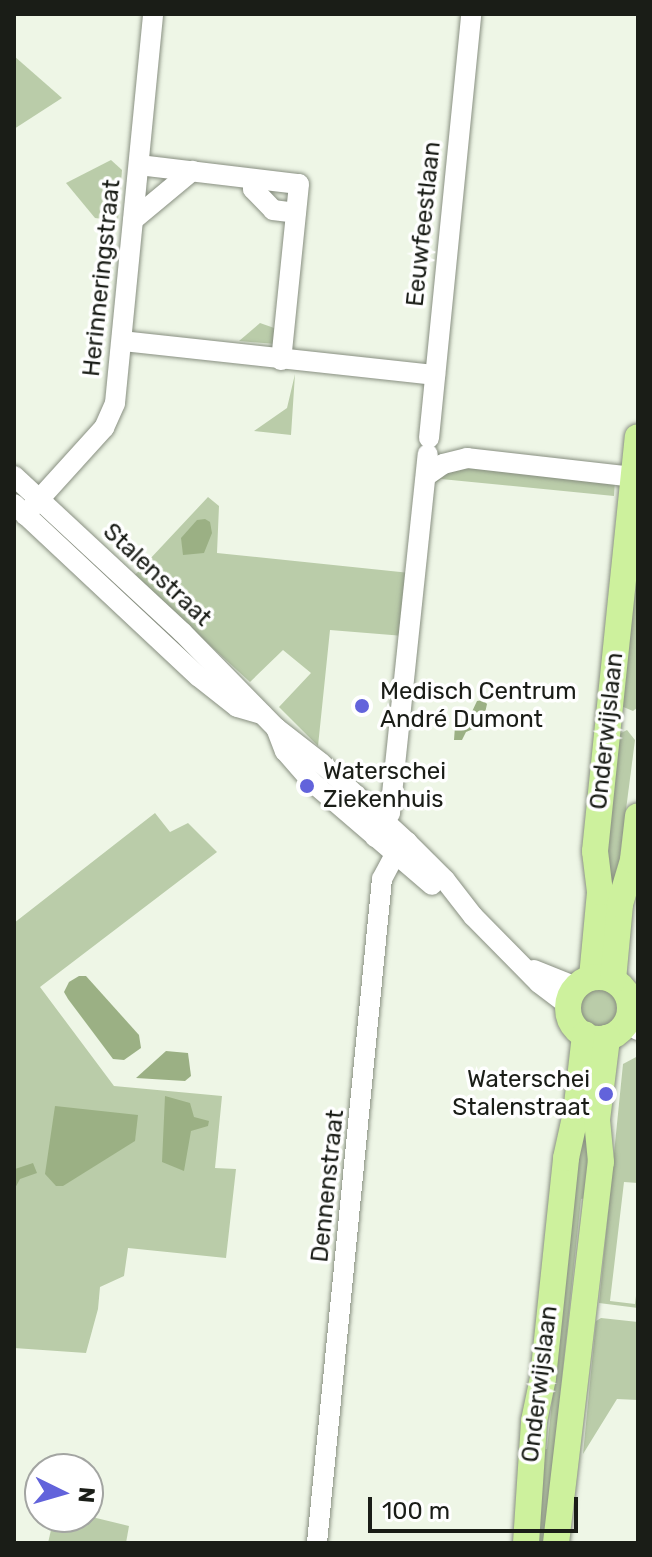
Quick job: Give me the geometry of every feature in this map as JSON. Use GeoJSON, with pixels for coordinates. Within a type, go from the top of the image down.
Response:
{"type":"FeatureCollection","features":[{"type":"Feature","properties":{"kind":"main road","name":"Onderwijslaan"},"geometry":{"type":"LineString","coordinates":[[587,987],[600,892],[595,851],[629,476],[638,437]]}},
{"type":"Feature","properties":{"kind":"main road","name":"Onderwijslaan"},"geometry":{"type":"LineString","coordinates":[[587,987],[620,904],[633,860],[638,816]]}},
{"type":"Feature","properties":{"kind":"main road","name":"Onderwijslaan"},"geometry":{"type":"LineString","coordinates":[[526,1543],[534,1421],[543,1378],[566,1158],[576,1113],[614,1031],[629,1014],[627,994],[587,987]]}},
{"type":"Feature","properties":{"kind":"main road"},"geometry":{"type":"LineString","coordinates":[[587,987],[575,1028],[614,1031]]}},
{"type":"Feature","properties":{"kind":"main road","name":"Onderwijslaan"},"geometry":{"type":"LineString","coordinates":[[556,1543],[601,1162],[597,1120],[614,1031]]}},
{"type":"Feature","properties":{"kind":"street","name":"Herinneringstraat"},"geometry":{"type":"LineString","coordinates":[[20,510],[39,498],[104,428],[115,403],[153,14]]}},
{"type":"Feature","properties":{"kind":"street","name":"Eeuwfeestlaan"},"geometry":{"type":"LineString","coordinates":[[380,830],[390,813],[471,14]]}},
{"type":"Feature","properties":{"kind":"street"},"geometry":{"type":"LineString","coordinates":[[139,165],[299,184],[281,360]]}},
{"type":"Feature","properties":{"kind":"street"},"geometry":{"type":"LineString","coordinates":[[133,220],[192,171]]}},
{"type":"Feature","properties":{"kind":"street"},"geometry":{"type":"LineString","coordinates":[[253,179],[253,189],[273,210],[296,213]]}},
{"type":"Feature","properties":{"kind":"street"},"geometry":{"type":"LineString","coordinates":[[122,341],[435,375]]}},
{"type":"Feature","properties":{"kind":"street"},"geometry":{"type":"LineString","coordinates":[[426,476],[443,464],[467,458],[629,476]]}},
{"type":"Feature","properties":{"kind":"street","name":"Stalenstraat"},"geometry":{"type":"LineString","coordinates":[[14,476],[193,643],[269,721],[323,765],[437,890],[462,905],[527,967],[587,987]]}},
{"type":"Feature","properties":{"kind":"street","name":"Stalenstraat"},"geometry":{"type":"LineString","coordinates":[[20,510],[199,677],[237,707],[269,721]]}},
{"type":"Feature","properties":{"kind":"street","name":"Dennenstraat"},"geometry":{"type":"LineString","coordinates":[[317,1543],[382,879],[401,848]]}},
{"type":"Feature","properties":{"kind":"shaded area"},"geometry":{"type":"Polygon","coordinates":[[[14,56],[62,98],[14,129],[14,56]]]}},
{"type":"Feature","properties":{"kind":"shaded area"},"geometry":{"type":"Polygon","coordinates":[[[111,160],[122,170],[118,221],[95,218],[66,183],[111,160]]]}},
{"type":"Feature","properties":{"kind":"shaded area"},"geometry":{"type":"Polygon","coordinates":[[[260,323],[277,329],[276,344],[239,341],[260,323]]]}},
{"type":"Feature","properties":{"kind":"shaded area"},"geometry":{"type":"Polygon","coordinates":[[[295,374],[291,435],[254,431],[287,408],[295,374]]]}},
{"type":"Feature","properties":{"kind":"shaded area"},"geometry":{"type":"Polygon","coordinates":[[[463,462],[615,479],[614,496],[441,479],[428,481],[463,462]]]}},
{"type":"Feature","properties":{"kind":"shaded area"},"geometry":{"type":"Polygon","coordinates":[[[208,497],[219,506],[217,553],[410,573],[404,636],[330,630],[318,746],[279,707],[311,673],[283,650],[250,682],[134,576],[208,497]]]}},
{"type":"Feature","properties":{"kind":"shaded area"},"geometry":{"type":"Polygon","coordinates":[[[197,520],[210,522],[212,533],[204,553],[183,555],[181,538],[197,520]]]}},
{"type":"Feature","properties":{"kind":"shaded area"},"geometry":{"type":"Polygon","coordinates":[[[638,532],[638,707],[633,711],[621,706],[638,532]]]}},
{"type":"Feature","properties":{"kind":"shaded area"},"geometry":{"type":"Polygon","coordinates":[[[483,700],[487,704],[485,713],[478,716],[478,727],[466,732],[462,740],[454,740],[455,726],[469,718],[477,701],[483,700]]]}},
{"type":"Feature","properties":{"kind":"shaded area"},"geometry":{"type":"Polygon","coordinates":[[[627,730],[635,740],[613,910],[602,901],[619,734],[627,730]]]}},
{"type":"Feature","properties":{"kind":"shaded area"},"geometry":{"type":"Polygon","coordinates":[[[155,813],[170,832],[188,823],[217,852],[40,987],[114,1086],[222,1096],[215,1168],[236,1169],[226,1258],[128,1248],[124,1276],[100,1287],[98,1309],[86,1353],[14,1348],[14,923],[155,813]]]}},
{"type":"Feature","properties":{"kind":"shaded area"},"geometry":{"type":"Polygon","coordinates":[[[86,976],[139,1035],[141,1048],[124,1060],[113,1059],[64,992],[69,982],[86,976]]]}},
{"type":"Feature","properties":{"kind":"shaded area"},"geometry":{"type":"Polygon","coordinates":[[[599,988],[613,994],[619,1008],[613,1022],[599,1028],[585,1022],[579,1008],[585,994],[599,988]]]}},
{"type":"Feature","properties":{"kind":"shaded area"},"geometry":{"type":"Polygon","coordinates":[[[166,1051],[188,1053],[191,1076],[185,1081],[136,1078],[166,1051]]]}},
{"type":"Feature","properties":{"kind":"shaded area"},"geometry":{"type":"Polygon","coordinates":[[[638,1056],[638,1183],[624,1182],[610,1301],[635,1304],[638,1280],[638,1308],[599,1303],[623,1064],[638,1056]]]}},
{"type":"Feature","properties":{"kind":"shaded area"},"geometry":{"type":"Polygon","coordinates":[[[596,1073],[586,1198],[581,1199],[552,1472],[550,1543],[531,1543],[541,1449],[547,1449],[577,1162],[596,1073]]]}},
{"type":"Feature","properties":{"kind":"shaded area"},"geometry":{"type":"Polygon","coordinates":[[[165,1096],[190,1103],[194,1117],[209,1121],[208,1126],[191,1131],[184,1171],[162,1162],[165,1096]]]}},
{"type":"Feature","properties":{"kind":"shaded area"},"geometry":{"type":"Polygon","coordinates":[[[55,1106],[138,1115],[135,1141],[63,1186],[56,1186],[45,1174],[55,1106]]]}},
{"type":"Feature","properties":{"kind":"shaded area"},"geometry":{"type":"Polygon","coordinates":[[[33,1163],[37,1173],[20,1179],[14,1190],[15,1169],[33,1163]]]}},
{"type":"Feature","properties":{"kind":"shaded area"},"geometry":{"type":"Polygon","coordinates":[[[601,1318],[638,1322],[638,1400],[617,1399],[583,1454],[596,1321],[601,1318]]]}},
{"type":"Feature","properties":{"kind":"shaded area"},"geometry":{"type":"Polygon","coordinates":[[[104,1520],[129,1526],[126,1543],[48,1543],[50,1533],[104,1533],[104,1520]]]}},
{"type":"Feature","properties":{"kind":"place","name":"Medisch Centrum André Dumont"},"geometry":{"type":"Point","coordinates":[362,706]}},
{"type":"Feature","properties":{"kind":"place","name":"Waterschei Ziekenhuis"},"geometry":{"type":"Point","coordinates":[307,786]}},
{"type":"Feature","properties":{"kind":"place","name":"Waterschei Stalenstraat"},"geometry":{"type":"Point","coordinates":[606,1094]}}]}
